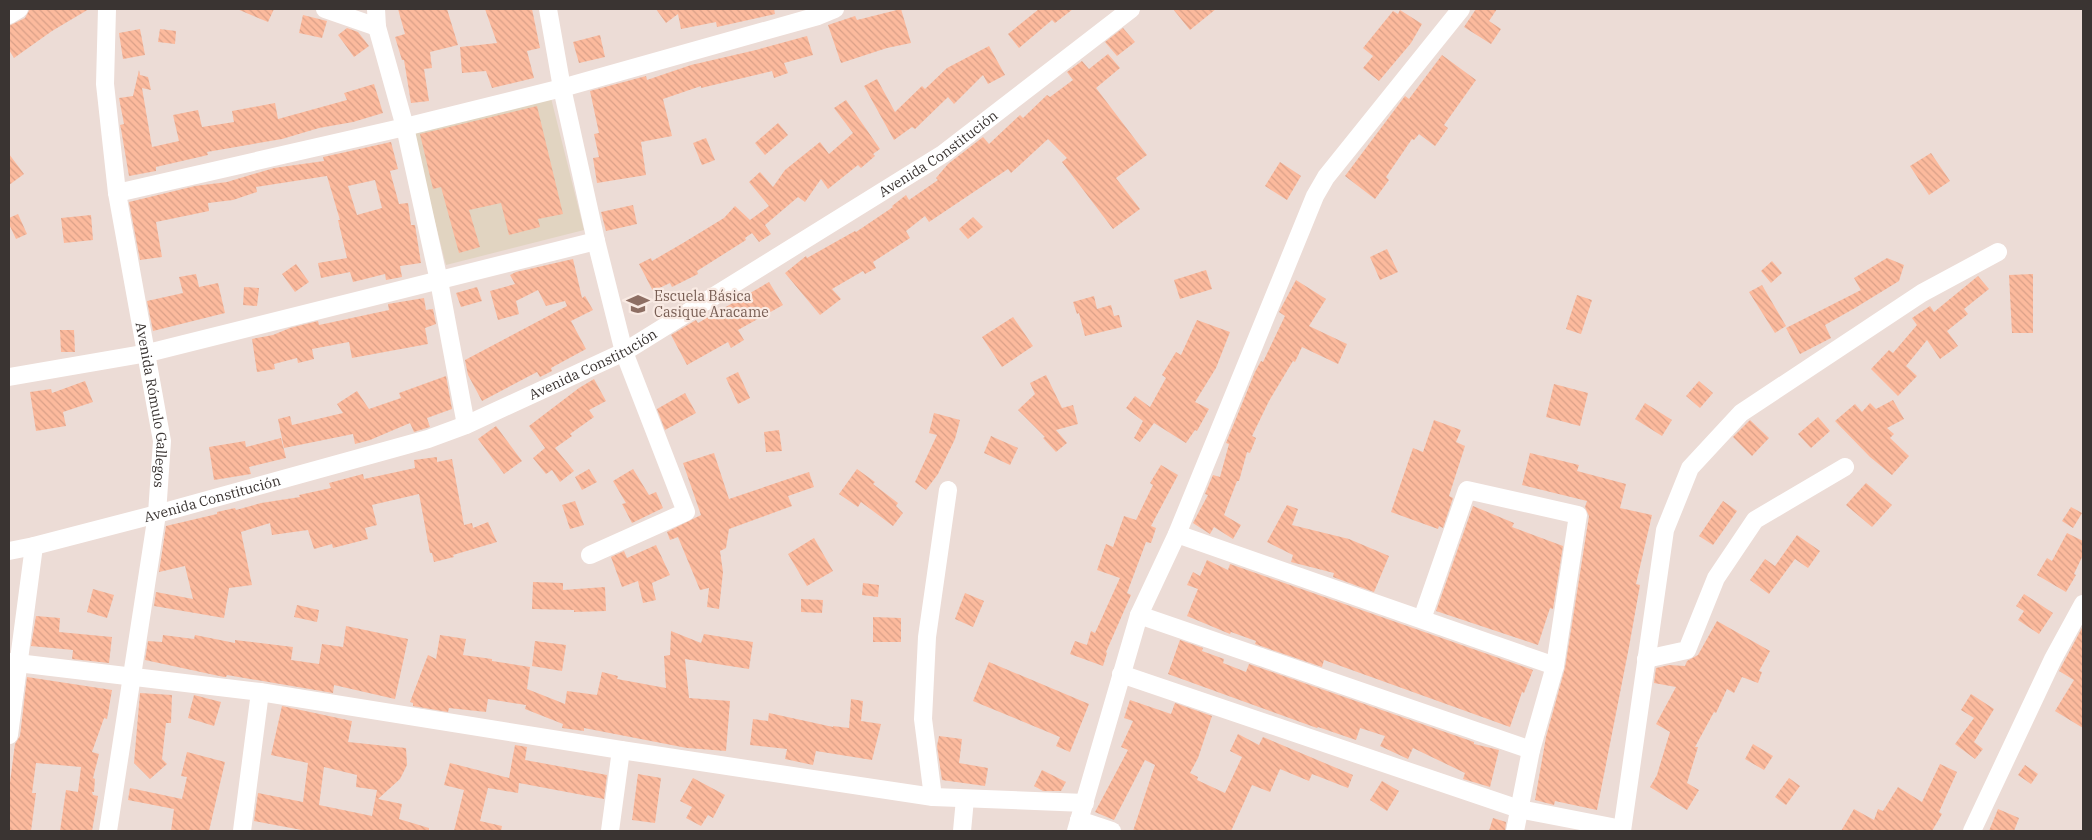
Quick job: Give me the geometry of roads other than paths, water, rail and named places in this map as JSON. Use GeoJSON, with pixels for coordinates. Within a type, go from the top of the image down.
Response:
{"type":"FeatureCollection","features":[{"type":"Feature","properties":{"kind":"street"},"geometry":{"type":"LineString","coordinates":[[9,15],[20,9]]}},
{"type":"Feature","properties":{"kind":"street","name":"Avenida Rómulo Gallegos"},"geometry":{"type":"LineString","coordinates":[[107,9],[105,84],[117,193],[148,353],[162,441],[157,514],[108,831]]}},
{"type":"Feature","properties":{"kind":"street"},"geometry":{"type":"LineString","coordinates":[[325,9],[377,27]]}},
{"type":"Feature","properties":{"kind":"street"},"geometry":{"type":"LineString","coordinates":[[376,9],[377,27],[404,127],[440,281],[466,425]]}},
{"type":"Feature","properties":{"kind":"street"},"geometry":{"type":"LineString","coordinates":[[548,9],[562,88],[596,241],[624,352],[686,512],[590,555]]}},
{"type":"Feature","properties":{"kind":"street"},"geometry":{"type":"LineString","coordinates":[[117,193],[404,127],[562,88],[818,16],[835,9]]}},
{"type":"Feature","properties":{"kind":"street","name":"Avenida Constitución"},"geometry":{"type":"LineString","coordinates":[[9,551],[157,514],[428,439],[466,425],[624,352],[943,154],[1131,9]]}},
{"type":"Feature","properties":{"kind":"street"},"geometry":{"type":"LineString","coordinates":[[1080,818],[1139,615],[1177,534],[1315,196],[1326,177],[1461,9]]}},
{"type":"Feature","properties":{"kind":"street"},"geometry":{"type":"LineString","coordinates":[[9,377],[148,353],[596,241]]}},
{"type":"Feature","properties":{"kind":"street"},"geometry":{"type":"LineString","coordinates":[[1121,674],[1519,809],[1622,830],[1664,530],[1690,468],[1741,412],[1922,293],[1998,252]]}},
{"type":"Feature","properties":{"kind":"street"},"geometry":{"type":"LineString","coordinates":[[1646,659],[1688,650],[1716,578],[1755,520],[1845,467]]}},
{"type":"Feature","properties":{"kind":"street"},"geometry":{"type":"LineString","coordinates":[[933,797],[923,719],[927,637],[948,490]]}},
{"type":"Feature","properties":{"kind":"street"},"geometry":{"type":"LineString","coordinates":[[1422,619],[1467,490],[1578,515],[1555,666],[1531,750],[1515,831]]}},
{"type":"Feature","properties":{"kind":"street"},"geometry":{"type":"LineString","coordinates":[[1177,534],[1555,666]]}},
{"type":"Feature","properties":{"kind":"street"},"geometry":{"type":"LineString","coordinates":[[9,735],[14,663],[34,546]]}},
{"type":"Feature","properties":{"kind":"street"},"geometry":{"type":"LineString","coordinates":[[1972,831],[2053,658],[2083,604]]}},
{"type":"Feature","properties":{"kind":"street"},"geometry":{"type":"LineString","coordinates":[[1139,615],[1531,750]]}},
{"type":"Feature","properties":{"kind":"street"},"geometry":{"type":"LineString","coordinates":[[14,663],[260,692],[621,750],[933,797],[965,799],[1080,818],[1112,831]]}},
{"type":"Feature","properties":{"kind":"street"},"geometry":{"type":"LineString","coordinates":[[242,831],[260,692]]}},
{"type":"Feature","properties":{"kind":"street"},"geometry":{"type":"LineString","coordinates":[[610,831],[621,750]]}},
{"type":"Feature","properties":{"kind":"street"},"geometry":{"type":"LineString","coordinates":[[962,831],[965,799]]}},
{"type":"Feature","properties":{"kind":"place","name":"Escuela Básica Casique Aracame"},"geometry":{"type":"Point","coordinates":[638,304]}}]}
